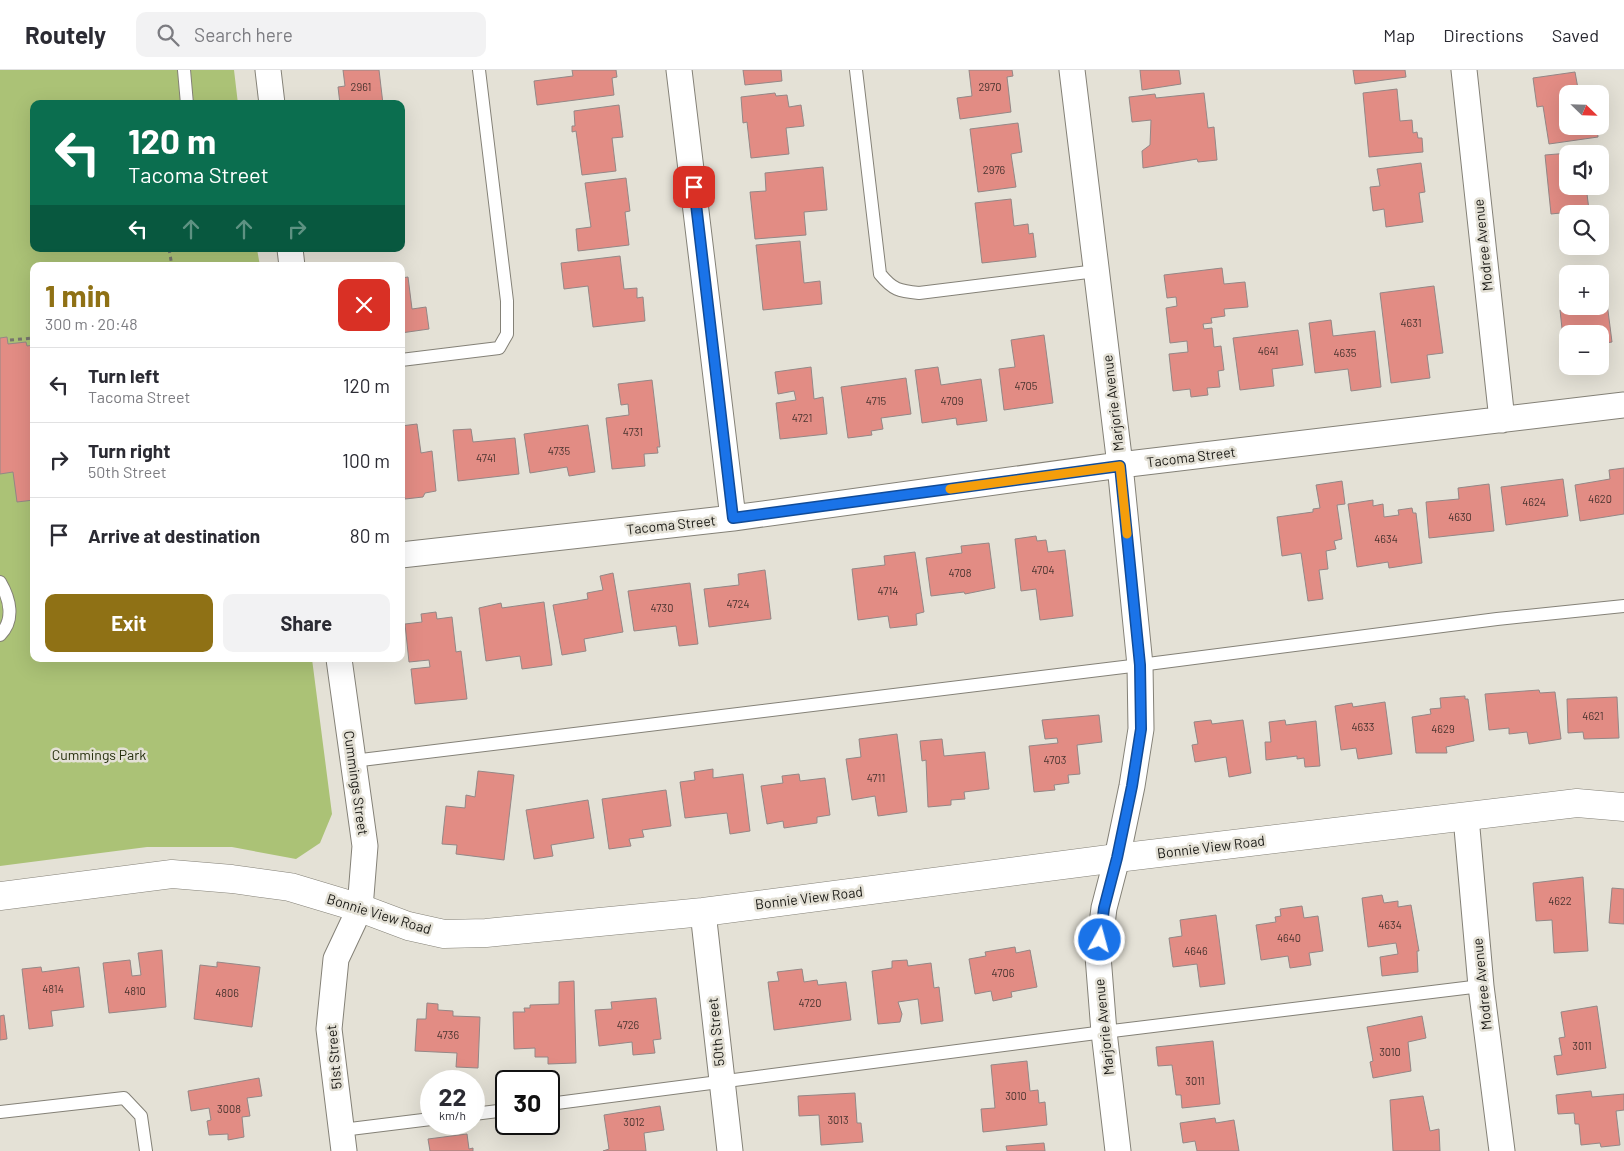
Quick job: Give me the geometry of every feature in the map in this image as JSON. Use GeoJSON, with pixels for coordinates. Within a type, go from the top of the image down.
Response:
{"type":"FeatureCollection","features":[{"type":"Feature","properties":{"kind":"street"},"geometry":{"type":"LineString","coordinates":[[268,70],[272,100]]}},
{"type":"Feature","properties":{"kind":"street"},"geometry":{"type":"LineString","coordinates":[[680,70],[733,518]]}},
{"type":"Feature","properties":{"kind":"street","name":"Marjorie Avenue"},"geometry":{"type":"LineString","coordinates":[[1072,70],[1120,466],[1140,665],[1141,729],[1132,786],[1104,908],[1098,956],[1104,1032],[1118,1151]]}},
{"type":"Feature","properties":{"kind":"street","name":"Modree Avenue"},"geometry":{"type":"LineString","coordinates":[[1464,70],[1502,420]]}},
{"type":"Feature","properties":{"kind":"street","name":"Tacoma Street"},"geometry":{"type":"LineString","coordinates":[[405,554],[733,518],[1120,466],[1624,405]]}},
{"type":"Feature","properties":{"kind":"street","name":"Cummings Street"},"geometry":{"type":"LineString","coordinates":[[340,662],[365,846],[360,908]]}},
{"type":"Feature","properties":{"kind":"street","name":"Bonnie View Road"},"geometry":{"type":"LineString","coordinates":[[0,896],[172,874],[232,879],[290,887],[360,908],[408,926],[444,934],[486,933],[703,912],[1117,858],[1577,803],[1624,807]]}},
{"type":"Feature","properties":{"kind":"street","name":"Modree Avenue"},"geometry":{"type":"LineString","coordinates":[[1466,817],[1481,986],[1502,1151]]}},
{"type":"Feature","properties":{"kind":"street","name":"51st Street"},"geometry":{"type":"LineString","coordinates":[[343,1141],[329,1028],[336,959],[360,908]]}},
{"type":"Feature","properties":{"kind":"street","name":"50th Street"},"geometry":{"type":"LineString","coordinates":[[703,912],[730,1151]]}},
{"type":"Feature","properties":{"kind":"lane"},"geometry":{"type":"LineString","coordinates":[[184,70],[187,100]]}},
{"type":"Feature","properties":{"kind":"lane"},"geometry":{"type":"LineString","coordinates":[[405,360],[499,348],[508,334],[507,301],[479,70]]}},
{"type":"Feature","properties":{"kind":"lane"},"geometry":{"type":"LineString","coordinates":[[856,70],[880,274],[888,284],[899,291],[919,293],[1096,272]]}},
{"type":"Feature","properties":{"kind":"lane"},"geometry":{"type":"LineString","coordinates":[[0,582],[7,594],[10,615],[5,630],[0,635]]}},
{"type":"Feature","properties":{"kind":"lane"},"geometry":{"type":"LineString","coordinates":[[353,761],[1140,665],[1488,620],[1624,606]]}},
{"type":"Feature","properties":{"kind":"lane"},"geometry":{"type":"LineString","coordinates":[[560,1103],[1104,1032],[1481,986]]}},
{"type":"Feature","properties":{"kind":"lane"},"geometry":{"type":"LineString","coordinates":[[0,1112],[124,1098],[141,1116],[146,1151]]}},
{"type":"Feature","properties":{"kind":"lane"},"geometry":{"type":"LineString","coordinates":[[343,1141],[420,1122]]}},
{"type":"Feature","properties":{"kind":"path"},"geometry":{"type":"LineString","coordinates":[[10,340],[30,338]]}},
{"type":"Feature","properties":{"kind":"green space","name":"Cummings Park"},"geometry":{"type":"Polygon","coordinates":[[[0,70],[234,70],[238,100],[30,100],[30,252],[258,252],[259,262],[30,262],[30,662],[312,662],[332,814],[320,843],[296,859],[232,847],[147,847],[0,866],[0,70]]]}},
{"type":"Feature","properties":{"kind":"building"},"geometry":{"type":"Polygon","coordinates":[[[343,70],[379,70],[383,100],[340,100],[338,87],[345,86],[343,70]]]}},
{"type":"Feature","properties":{"kind":"building"},"geometry":{"type":"Polygon","coordinates":[[[572,70],[616,70],[617,77],[612,78],[614,95],[537,105],[534,81],[573,76],[572,70]]]}},
{"type":"Feature","properties":{"kind":"building"},"geometry":{"type":"Polygon","coordinates":[[[743,70],[781,70],[782,81],[745,85],[743,70]]]}},
{"type":"Feature","properties":{"kind":"building"},"geometry":{"type":"Polygon","coordinates":[[[969,70],[1012,70],[1013,76],[1007,77],[1011,112],[960,119],[957,98],[972,96],[969,70]]]}},
{"type":"Feature","properties":{"kind":"building"},"geometry":{"type":"Polygon","coordinates":[[[1140,70],[1179,70],[1181,84],[1142,90],[1140,70]]]}},
{"type":"Feature","properties":{"kind":"building"},"geometry":{"type":"Polygon","coordinates":[[[1353,70],[1405,70],[1406,77],[1355,84],[1353,70]]]}},
{"type":"Feature","properties":{"kind":"building"},"geometry":{"type":"Polygon","coordinates":[[[1575,72],[1577,85],[1559,85],[1559,135],[1598,135],[1598,137],[1549,144],[1543,106],[1537,107],[1533,78],[1575,72]]]}},
{"type":"Feature","properties":{"kind":"building"},"geometry":{"type":"Polygon","coordinates":[[[1397,89],[1400,121],[1412,120],[1413,133],[1417,132],[1418,138],[1422,138],[1423,152],[1369,157],[1363,93],[1397,89]]]}},
{"type":"Feature","properties":{"kind":"building"},"geometry":{"type":"Polygon","coordinates":[[[775,93],[776,96],[787,95],[789,107],[801,105],[804,126],[786,128],[789,154],[751,158],[747,122],[743,123],[741,97],[775,93]]]}},
{"type":"Feature","properties":{"kind":"building"},"geometry":{"type":"Polygon","coordinates":[[[1204,93],[1208,128],[1214,127],[1217,160],[1198,162],[1197,159],[1143,168],[1142,151],[1150,145],[1151,120],[1132,122],[1129,97],[1155,94],[1156,98],[1204,93]]]}},
{"type":"Feature","properties":{"kind":"building"},"geometry":{"type":"Polygon","coordinates":[[[619,105],[623,137],[612,138],[616,171],[582,175],[576,131],[572,132],[572,126],[575,126],[574,111],[619,105]]]}},
{"type":"Feature","properties":{"kind":"building"},"geometry":{"type":"Polygon","coordinates":[[[1018,123],[1022,152],[1011,154],[1016,187],[978,192],[970,129],[1018,123]]]}},
{"type":"Feature","properties":{"kind":"building"},"geometry":{"type":"Polygon","coordinates":[[[1559,154],[1559,195],[1587,195],[1588,205],[1559,205],[1559,213],[1551,214],[1545,155],[1559,154]]]}},
{"type":"Feature","properties":{"kind":"building"},"geometry":{"type":"Polygon","coordinates":[[[1421,163],[1425,192],[1419,193],[1423,222],[1386,227],[1384,209],[1373,211],[1370,187],[1380,186],[1377,169],[1421,163]]]}},
{"type":"Feature","properties":{"kind":"building"},"geometry":{"type":"Polygon","coordinates":[[[823,167],[827,210],[804,212],[806,235],[755,239],[750,192],[766,191],[765,173],[823,167]]]}},
{"type":"Feature","properties":{"kind":"building"},"geometry":{"type":"Polygon","coordinates":[[[626,178],[630,211],[625,212],[629,245],[578,251],[576,229],[591,227],[585,183],[626,178]]]}},
{"type":"Feature","properties":{"kind":"building"},"geometry":{"type":"Polygon","coordinates":[[[1011,199],[1014,226],[1028,224],[1029,234],[1033,233],[1036,257],[982,263],[975,203],[1011,199]]]}},
{"type":"Feature","properties":{"kind":"building"},"geometry":{"type":"Polygon","coordinates":[[[800,241],[804,283],[820,281],[822,304],[763,310],[756,245],[800,241]]]}},
{"type":"Feature","properties":{"kind":"building"},"geometry":{"type":"Polygon","coordinates":[[[620,256],[624,289],[637,288],[637,298],[643,297],[645,321],[593,327],[588,286],[564,289],[561,263],[620,256]]]}},
{"type":"Feature","properties":{"kind":"building"},"geometry":{"type":"Polygon","coordinates":[[[1222,268],[1224,284],[1245,282],[1248,307],[1224,309],[1225,316],[1211,318],[1212,323],[1203,324],[1204,329],[1212,328],[1214,347],[1221,346],[1224,370],[1218,371],[1220,387],[1207,388],[1208,395],[1191,397],[1190,389],[1173,391],[1169,354],[1188,352],[1187,341],[1170,343],[1166,308],[1177,306],[1176,297],[1167,298],[1164,275],[1222,268]]]}},
{"type":"Feature","properties":{"kind":"building"},"geometry":{"type":"Polygon","coordinates":[[[405,277],[408,277],[412,309],[426,307],[429,329],[405,332],[405,277]]]}},
{"type":"Feature","properties":{"kind":"building"},"geometry":{"type":"Polygon","coordinates":[[[1434,286],[1443,353],[1427,355],[1430,378],[1391,383],[1380,293],[1434,286]]]}},
{"type":"Feature","properties":{"kind":"building"},"geometry":{"type":"Polygon","coordinates":[[[1561,315],[1609,315],[1612,342],[1609,342],[1609,325],[1562,325],[1561,315]]]}},
{"type":"Feature","properties":{"kind":"building"},"geometry":{"type":"Polygon","coordinates":[[[1331,320],[1333,336],[1375,331],[1381,387],[1351,391],[1348,369],[1315,373],[1309,323],[1331,320]]]}},
{"type":"Feature","properties":{"kind":"building"},"geometry":{"type":"Polygon","coordinates":[[[1298,330],[1303,365],[1272,369],[1274,386],[1240,390],[1233,338],[1298,330]]]}},
{"type":"Feature","properties":{"kind":"building"},"geometry":{"type":"Polygon","coordinates":[[[1044,335],[1053,403],[1004,410],[999,369],[1015,367],[1011,340],[1044,335]]]}},
{"type":"Feature","properties":{"kind":"building"},"geometry":{"type":"Polygon","coordinates":[[[7,337],[8,344],[26,342],[27,346],[30,346],[30,500],[17,502],[13,472],[0,474],[0,338],[7,337]]]}},
{"type":"Feature","properties":{"kind":"building"},"geometry":{"type":"Polygon","coordinates":[[[811,367],[814,399],[823,397],[827,434],[780,439],[776,403],[796,400],[794,391],[778,394],[775,372],[811,367]]]}},
{"type":"Feature","properties":{"kind":"building"},"geometry":{"type":"Polygon","coordinates":[[[938,367],[941,385],[981,379],[987,421],[957,425],[956,418],[922,423],[915,370],[938,367]]]}},
{"type":"Feature","properties":{"kind":"building"},"geometry":{"type":"Polygon","coordinates":[[[906,378],[911,414],[881,418],[883,429],[871,431],[872,435],[848,438],[841,387],[906,378]]]}},
{"type":"Feature","properties":{"kind":"building"},"geometry":{"type":"Polygon","coordinates":[[[652,380],[660,447],[657,447],[658,453],[644,454],[645,466],[612,469],[606,418],[629,415],[628,404],[621,405],[618,384],[652,380]]]}},
{"type":"Feature","properties":{"kind":"building"},"geometry":{"type":"Polygon","coordinates":[[[417,424],[421,453],[432,451],[436,491],[425,493],[423,497],[405,499],[405,426],[417,424]]]}},
{"type":"Feature","properties":{"kind":"building"},"geometry":{"type":"Polygon","coordinates":[[[588,425],[595,472],[569,476],[567,467],[530,473],[524,434],[588,425]]]}},
{"type":"Feature","properties":{"kind":"building"},"geometry":{"type":"Polygon","coordinates":[[[471,429],[473,442],[515,438],[519,474],[458,481],[453,430],[471,429]]]}},
{"type":"Feature","properties":{"kind":"building"},"geometry":{"type":"Polygon","coordinates":[[[1624,468],[1624,514],[1580,521],[1575,485],[1610,479],[1609,470],[1624,468]]]}},
{"type":"Feature","properties":{"kind":"building"},"geometry":{"type":"Polygon","coordinates":[[[1563,479],[1568,516],[1506,525],[1501,487],[1563,479]]]}},
{"type":"Feature","properties":{"kind":"building"},"geometry":{"type":"Polygon","coordinates":[[[1342,481],[1345,504],[1337,505],[1342,539],[1334,541],[1336,549],[1326,551],[1328,569],[1319,570],[1323,599],[1308,601],[1301,553],[1282,556],[1277,517],[1313,512],[1313,509],[1320,508],[1316,485],[1342,481]]]}},
{"type":"Feature","properties":{"kind":"building"},"geometry":{"type":"Polygon","coordinates":[[[1489,484],[1494,531],[1429,538],[1426,502],[1459,499],[1458,488],[1489,484]]]}},
{"type":"Feature","properties":{"kind":"building"},"geometry":{"type":"Polygon","coordinates":[[[1373,500],[1373,506],[1383,504],[1384,517],[1399,515],[1398,510],[1412,508],[1413,513],[1416,513],[1422,563],[1389,568],[1388,562],[1357,567],[1348,504],[1373,500]]]}},
{"type":"Feature","properties":{"kind":"building"},"geometry":{"type":"Polygon","coordinates":[[[1036,536],[1037,541],[1046,540],[1048,552],[1065,550],[1073,616],[1040,620],[1036,589],[1021,591],[1015,539],[1036,536]]]}},
{"type":"Feature","properties":{"kind":"building"},"geometry":{"type":"Polygon","coordinates":[[[989,543],[995,588],[965,594],[964,592],[931,596],[926,558],[962,553],[961,546],[989,543]]]}},
{"type":"Feature","properties":{"kind":"building"},"geometry":{"type":"Polygon","coordinates":[[[915,552],[924,612],[916,614],[917,625],[890,628],[888,616],[858,620],[852,569],[885,565],[884,556],[915,552]]]}},
{"type":"Feature","properties":{"kind":"building"},"geometry":{"type":"Polygon","coordinates":[[[765,570],[771,619],[709,627],[704,589],[739,585],[738,574],[765,570]]]}},
{"type":"Feature","properties":{"kind":"building"},"geometry":{"type":"Polygon","coordinates":[[[613,573],[623,632],[584,639],[586,651],[562,655],[553,605],[588,599],[587,593],[603,590],[600,576],[613,573]]]}},
{"type":"Feature","properties":{"kind":"building"},"geometry":{"type":"Polygon","coordinates":[[[690,583],[698,644],[679,646],[676,626],[634,631],[628,591],[690,583]]]}},
{"type":"Feature","properties":{"kind":"building"},"geometry":{"type":"Polygon","coordinates":[[[544,602],[552,665],[522,669],[520,656],[486,661],[479,608],[501,603],[502,608],[544,602]]]}},
{"type":"Feature","properties":{"kind":"building"},"geometry":{"type":"Polygon","coordinates":[[[436,612],[437,619],[452,617],[456,652],[461,651],[467,699],[415,704],[411,669],[430,667],[429,660],[409,662],[405,624],[422,622],[421,614],[436,612]]]}},
{"type":"Feature","properties":{"kind":"building"},"geometry":{"type":"Polygon","coordinates":[[[1539,690],[1540,693],[1555,692],[1561,739],[1529,744],[1527,732],[1509,734],[1509,728],[1489,730],[1485,694],[1539,690]]]}},
{"type":"Feature","properties":{"kind":"building"},"geometry":{"type":"Polygon","coordinates":[[[1465,696],[1465,699],[1468,699],[1474,741],[1446,747],[1447,753],[1416,753],[1412,717],[1431,714],[1430,709],[1441,708],[1440,698],[1465,696]]]}},
{"type":"Feature","properties":{"kind":"building"},"geometry":{"type":"Polygon","coordinates":[[[1617,697],[1619,738],[1584,739],[1583,732],[1568,733],[1567,699],[1617,697]]]}},
{"type":"Feature","properties":{"kind":"building"},"geometry":{"type":"Polygon","coordinates":[[[1385,702],[1392,754],[1358,759],[1356,748],[1341,750],[1335,706],[1352,703],[1353,707],[1385,702]]]}},
{"type":"Feature","properties":{"kind":"building"},"geometry":{"type":"Polygon","coordinates":[[[1099,715],[1102,742],[1077,745],[1080,774],[1068,775],[1069,783],[1054,785],[1055,790],[1034,792],[1029,746],[1058,743],[1057,738],[1045,739],[1042,720],[1099,715]]]}},
{"type":"Feature","properties":{"kind":"building"},"geometry":{"type":"Polygon","coordinates":[[[1211,720],[1212,724],[1243,720],[1251,773],[1229,777],[1226,757],[1195,762],[1192,745],[1198,744],[1194,722],[1211,720]]]}},
{"type":"Feature","properties":{"kind":"building"},"geometry":{"type":"Polygon","coordinates":[[[1285,720],[1286,725],[1316,721],[1320,766],[1305,767],[1304,758],[1297,759],[1297,756],[1266,760],[1265,742],[1271,742],[1269,722],[1285,720]]]}},
{"type":"Feature","properties":{"kind":"building"},"geometry":{"type":"Polygon","coordinates":[[[897,734],[907,812],[878,816],[875,796],[852,800],[846,759],[861,757],[859,739],[897,734]]]}},
{"type":"Feature","properties":{"kind":"building"},"geometry":{"type":"Polygon","coordinates":[[[942,739],[944,756],[985,752],[989,789],[964,792],[965,799],[951,800],[951,805],[928,807],[926,760],[922,761],[920,741],[942,739]]]}},
{"type":"Feature","properties":{"kind":"building"},"geometry":{"type":"Polygon","coordinates":[[[713,769],[713,778],[743,774],[750,831],[730,834],[727,813],[685,818],[680,782],[695,780],[694,772],[713,769]]]}},
{"type":"Feature","properties":{"kind":"building"},"geometry":{"type":"Polygon","coordinates":[[[478,771],[514,775],[504,860],[456,854],[457,845],[442,844],[446,806],[465,808],[466,795],[475,797],[478,771]]]}},
{"type":"Feature","properties":{"kind":"building"},"geometry":{"type":"Polygon","coordinates":[[[799,774],[800,781],[825,778],[830,815],[817,817],[817,823],[784,828],[783,821],[767,824],[761,786],[783,783],[782,776],[799,774]]]}},
{"type":"Feature","properties":{"kind":"building"},"geometry":{"type":"Polygon","coordinates":[[[666,790],[671,826],[642,830],[644,837],[629,839],[631,846],[609,849],[602,799],[666,790]]]}},
{"type":"Feature","properties":{"kind":"building"},"geometry":{"type":"Polygon","coordinates":[[[588,800],[594,838],[551,845],[553,856],[534,859],[526,810],[588,800]]]}},
{"type":"Feature","properties":{"kind":"building"},"geometry":{"type":"Polygon","coordinates":[[[1583,877],[1588,951],[1554,953],[1552,920],[1536,921],[1533,883],[1583,877]]]}},
{"type":"Feature","properties":{"kind":"building"},"geometry":{"type":"Polygon","coordinates":[[[1612,888],[1624,889],[1624,924],[1609,923],[1612,888]]]}},
{"type":"Feature","properties":{"kind":"building"},"geometry":{"type":"Polygon","coordinates":[[[1382,895],[1384,903],[1398,901],[1398,907],[1411,905],[1419,951],[1417,951],[1418,972],[1382,976],[1380,957],[1398,954],[1396,943],[1368,947],[1362,898],[1382,895]]]}},
{"type":"Feature","properties":{"kind":"building"},"geometry":{"type":"Polygon","coordinates":[[[1302,906],[1304,918],[1318,916],[1323,951],[1309,953],[1311,965],[1290,968],[1288,956],[1261,960],[1256,925],[1276,922],[1275,917],[1281,916],[1280,909],[1302,906]]]}},
{"type":"Feature","properties":{"kind":"building"},"geometry":{"type":"Polygon","coordinates":[[[1216,915],[1225,984],[1200,987],[1197,964],[1173,967],[1169,938],[1182,936],[1180,920],[1216,915]]]}},
{"type":"Feature","properties":{"kind":"building"},"geometry":{"type":"Polygon","coordinates":[[[1015,947],[1016,953],[1030,950],[1037,987],[1011,992],[1012,997],[993,1001],[991,991],[975,994],[969,959],[986,956],[985,952],[1015,947]]]}},
{"type":"Feature","properties":{"kind":"building"},"geometry":{"type":"Polygon","coordinates":[[[162,950],[166,1007],[109,1013],[103,963],[130,960],[132,976],[141,975],[138,953],[162,950]]]}},
{"type":"Feature","properties":{"kind":"building"},"geometry":{"type":"Polygon","coordinates":[[[907,960],[908,966],[931,963],[934,988],[939,987],[943,1021],[921,1024],[918,999],[898,1002],[902,1014],[900,1022],[878,1024],[872,971],[892,968],[892,961],[907,960]]]}},
{"type":"Feature","properties":{"kind":"building"},"geometry":{"type":"Polygon","coordinates":[[[217,962],[260,967],[252,1027],[194,1019],[200,965],[217,967],[217,962]]]}},
{"type":"Feature","properties":{"kind":"building"},"geometry":{"type":"Polygon","coordinates":[[[41,967],[42,972],[79,967],[84,1007],[51,1011],[53,1026],[29,1029],[22,969],[41,967]]]}},
{"type":"Feature","properties":{"kind":"building"},"geometry":{"type":"Polygon","coordinates":[[[802,969],[804,982],[817,980],[818,985],[846,982],[851,1020],[774,1030],[768,982],[779,981],[777,972],[802,969]]]}},
{"type":"Feature","properties":{"kind":"building"},"geometry":{"type":"Polygon","coordinates":[[[574,981],[576,1063],[548,1064],[548,1057],[535,1057],[535,1048],[514,1049],[513,1012],[525,1012],[524,1008],[530,1008],[530,1005],[559,1004],[559,982],[574,981]]]}},
{"type":"Feature","properties":{"kind":"building"},"geometry":{"type":"Polygon","coordinates":[[[656,998],[661,1039],[653,1040],[655,1053],[633,1055],[632,1042],[599,1046],[595,1010],[612,1009],[611,1002],[656,998]]]}},
{"type":"Feature","properties":{"kind":"building"},"geometry":{"type":"Polygon","coordinates":[[[427,1003],[438,1004],[438,1010],[453,1011],[453,1016],[480,1017],[478,1068],[456,1067],[457,1053],[415,1051],[417,1019],[426,1019],[427,1003]]]}},
{"type":"Feature","properties":{"kind":"building"},"geometry":{"type":"Polygon","coordinates":[[[1597,1006],[1606,1068],[1557,1075],[1554,1056],[1562,1055],[1559,1038],[1565,1037],[1561,1012],[1597,1006]]]}},
{"type":"Feature","properties":{"kind":"building"},"geometry":{"type":"Polygon","coordinates":[[[4,1015],[7,1039],[0,1040],[0,1016],[4,1015]]]}},
{"type":"Feature","properties":{"kind":"building"},"geometry":{"type":"Polygon","coordinates":[[[1422,1016],[1426,1038],[1408,1042],[1411,1071],[1373,1078],[1370,1062],[1373,1061],[1367,1027],[1422,1016]]]}},
{"type":"Feature","properties":{"kind":"building"},"geometry":{"type":"Polygon","coordinates":[[[1213,1041],[1220,1104],[1182,1108],[1181,1095],[1176,1095],[1172,1065],[1158,1066],[1156,1047],[1213,1041]]]}},
{"type":"Feature","properties":{"kind":"building"},"geometry":{"type":"Polygon","coordinates":[[[1027,1061],[1030,1091],[1038,1090],[1039,1103],[1045,1102],[1047,1125],[983,1132],[981,1109],[995,1108],[991,1065],[1027,1061]]]}},
{"type":"Feature","properties":{"kind":"building"},"geometry":{"type":"Polygon","coordinates":[[[259,1078],[262,1096],[247,1098],[250,1116],[242,1117],[244,1137],[228,1140],[228,1134],[209,1135],[207,1121],[211,1120],[209,1108],[191,1111],[188,1091],[259,1078]]]}},
{"type":"Feature","properties":{"kind":"building"},"geometry":{"type":"Polygon","coordinates":[[[1591,1091],[1592,1097],[1624,1094],[1624,1110],[1616,1111],[1620,1145],[1601,1147],[1600,1143],[1581,1145],[1579,1124],[1575,1124],[1574,1113],[1558,1114],[1556,1095],[1591,1091]]]}},
{"type":"Feature","properties":{"kind":"building"},"geometry":{"type":"Polygon","coordinates":[[[855,1093],[857,1123],[861,1123],[863,1142],[821,1145],[819,1115],[799,1116],[798,1096],[855,1093]]]}},
{"type":"Feature","properties":{"kind":"building"},"geometry":{"type":"Polygon","coordinates":[[[1423,1096],[1430,1131],[1439,1129],[1440,1151],[1393,1151],[1390,1100],[1423,1096]]]}},
{"type":"Feature","properties":{"kind":"building"},"geometry":{"type":"Polygon","coordinates":[[[660,1106],[664,1130],[644,1133],[646,1151],[603,1151],[609,1149],[604,1115],[660,1106]]]}},
{"type":"Feature","properties":{"kind":"building"},"geometry":{"type":"Polygon","coordinates":[[[1215,1118],[1216,1123],[1234,1120],[1239,1151],[1197,1151],[1195,1141],[1183,1143],[1180,1123],[1215,1118]]]}},
{"type":"Feature","properties":{"kind":"building"},"geometry":{"type":"Polygon","coordinates":[[[467,1135],[469,1149],[473,1148],[473,1151],[430,1151],[428,1139],[467,1135]]]}},
{"type":"Feature","properties":{"kind":"building"},"geometry":{"type":"Polygon","coordinates":[[[1044,1143],[1045,1151],[1007,1151],[1006,1146],[1044,1143]]]}},
{"type":"Feature","properties":{"kind":"slow traffic"},"geometry":{"type":"LineString","coordinates":[[950,489],[1120,466],[1127,534]]}},
{"type":"Feature","properties":{"kind":"route"},"geometry":{"type":"LineString","coordinates":[[694,187],[733,518],[1120,466],[1140,665],[1141,729],[1132,786],[1104,908],[1100,940]]}}]}
